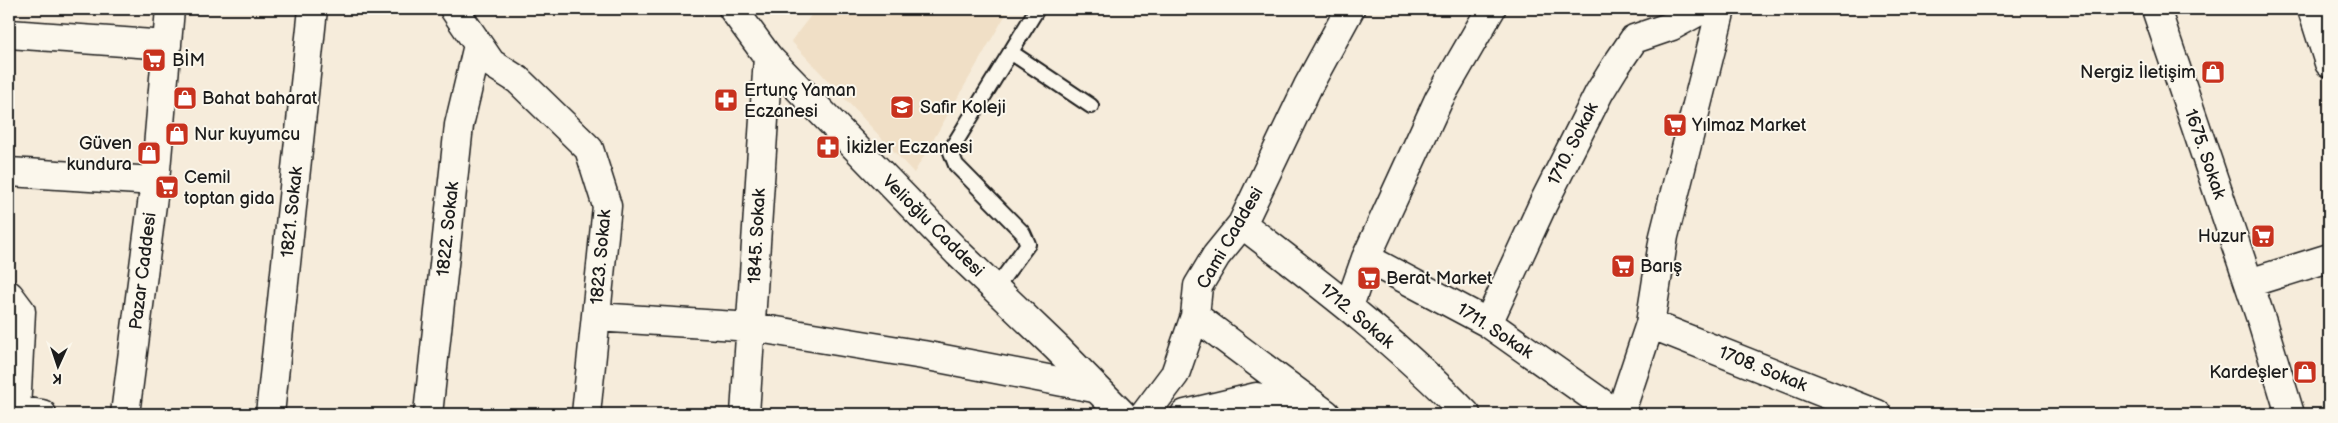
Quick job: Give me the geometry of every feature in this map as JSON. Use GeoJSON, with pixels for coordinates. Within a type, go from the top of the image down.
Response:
{"type":"FeatureCollection","features":[{"type":"Feature","properties":{"kind":"street","name":"Pazar Caddesi"},"geometry":{"type":"LineString","coordinates":[[125,414],[155,181],[170,9]]}},
{"type":"Feature","properties":{"kind":"street","name":"1821. Sokak"},"geometry":{"type":"LineString","coordinates":[[270,414],[313,9]]}},
{"type":"Feature","properties":{"kind":"street","name":"1823. Sokak"},"geometry":{"type":"LineString","coordinates":[[454,9],[491,63],[518,80],[589,149],[607,206],[586,414]]}},
{"type":"Feature","properties":{"kind":"street","name":"Velioğlu Caddesi"},"geometry":{"type":"LineString","coordinates":[[733,9],[768,57],[995,288],[1057,348],[1094,388],[1122,414]]}},
{"type":"Feature","properties":{"kind":"street","name":"Cami Caddesi"},"geometry":{"type":"LineString","coordinates":[[1145,414],[1175,374],[1195,316],[1198,286],[1216,256],[1242,224],[1308,86],[1350,9]]}},
{"type":"Feature","properties":{"kind":"street"},"geometry":{"type":"LineString","coordinates":[[1349,306],[1366,258],[1439,98],[1490,9]]}},
{"type":"Feature","properties":{"kind":"street","name":"1710. Sokak"},"geometry":{"type":"LineString","coordinates":[[1488,323],[1542,204],[1615,66],[1634,39],[1672,26],[1703,9]]}},
{"type":"Feature","properties":{"kind":"street"},"geometry":{"type":"LineString","coordinates":[[1619,414],[1650,324],[1664,236],[1721,9]]}},
{"type":"Feature","properties":{"kind":"street","name":"1675. Sokak"},"geometry":{"type":"LineString","coordinates":[[2156,9],[2290,414]]}},
{"type":"Feature","properties":{"kind":"street"},"geometry":{"type":"LineString","coordinates":[[2312,9],[2329,63]]}},
{"type":"Feature","properties":{"kind":"street"},"geometry":{"type":"LineString","coordinates":[[9,34],[167,45]]}},
{"type":"Feature","properties":{"kind":"street","name":"1822. Sokak"},"geometry":{"type":"LineString","coordinates":[[428,414],[459,125],[478,45]]}},
{"type":"Feature","properties":{"kind":"street","name":"1845. Sokak"},"geometry":{"type":"LineString","coordinates":[[745,414],[768,57]]}},
{"type":"Feature","properties":{"kind":"street"},"geometry":{"type":"LineString","coordinates":[[9,172],[155,181]]}},
{"type":"Feature","properties":{"kind":"street","name":"1712. Sokak"},"geometry":{"type":"LineString","coordinates":[[1242,224],[1349,306],[1446,393],[1466,414]]}},
{"type":"Feature","properties":{"kind":"street","name":"1711. Sokak"},"geometry":{"type":"LineString","coordinates":[[1366,258],[1488,323],[1619,414]]}},
{"type":"Feature","properties":{"kind":"street"},"geometry":{"type":"LineString","coordinates":[[2248,283],[2329,258]]}},
{"type":"Feature","properties":{"kind":"street"},"geometry":{"type":"LineString","coordinates":[[9,295],[21,311],[22,411]]}},
{"type":"Feature","properties":{"kind":"street"},"geometry":{"type":"LineString","coordinates":[[1195,316],[1323,411]]}},
{"type":"Feature","properties":{"kind":"street"},"geometry":{"type":"LineString","coordinates":[[596,317],[752,327],[923,355],[1094,388]]}},
{"type":"Feature","properties":{"kind":"street","name":"1708. Sokak"},"geometry":{"type":"LineString","coordinates":[[1650,324],[1877,414]]}},
{"type":"Feature","properties":{"kind":"street"},"geometry":{"type":"LineString","coordinates":[[1185,414],[1256,397],[1323,411]]}},
{"type":"Feature","properties":{"kind":"lane"},"geometry":{"type":"LineString","coordinates":[[995,288],[1028,244],[1024,233],[956,165],[952,152],[955,143],[1012,53],[1037,9]]}},
{"type":"Feature","properties":{"kind":"lane"},"geometry":{"type":"LineString","coordinates":[[1012,53],[1091,106]]}},
{"type":"Feature","properties":{"kind":"shaded area","name":"Safir Koleji"},"geometry":{"type":"Polygon","coordinates":[[[816,9],[1009,9],[914,173],[791,41],[816,9]]]}},
{"type":"Feature","properties":{"kind":"place","name":"BİM"},"geometry":{"type":"Point","coordinates":[154,60]}},
{"type":"Feature","properties":{"kind":"place","name":"Nergiz İletişim"},"geometry":{"type":"Point","coordinates":[2213,72]}},
{"type":"Feature","properties":{"kind":"place","name":"Bahat baharat"},"geometry":{"type":"Point","coordinates":[185,98]}},
{"type":"Feature","properties":{"kind":"place","name":"Ertunç Yaman Eczanesi"},"geometry":{"type":"Point","coordinates":[726,100]}},
{"type":"Feature","properties":{"kind":"place","name":"Safir Koleji"},"geometry":{"type":"Point","coordinates":[902,107]}},
{"type":"Feature","properties":{"kind":"place","name":"Yılmaz Market"},"geometry":{"type":"Point","coordinates":[1675,125]}},
{"type":"Feature","properties":{"kind":"place","name":"Nur kuyumcu"},"geometry":{"type":"Point","coordinates":[177,134]}},
{"type":"Feature","properties":{"kind":"place","name":"İkizler Eczanesi"},"geometry":{"type":"Point","coordinates":[828,147]}},
{"type":"Feature","properties":{"kind":"place","name":"Güven kundura"},"geometry":{"type":"Point","coordinates":[149,153]}},
{"type":"Feature","properties":{"kind":"place","name":"Cemil toptan gida"},"geometry":{"type":"Point","coordinates":[167,187]}},
{"type":"Feature","properties":{"kind":"place","name":"Huzur"},"geometry":{"type":"Point","coordinates":[2263,236]}},
{"type":"Feature","properties":{"kind":"place","name":"Barış"},"geometry":{"type":"Point","coordinates":[1623,266]}},
{"type":"Feature","properties":{"kind":"place","name":"Berat Market"},"geometry":{"type":"Point","coordinates":[1369,278]}},
{"type":"Feature","properties":{"kind":"place","name":"Kardeşler"},"geometry":{"type":"Point","coordinates":[2305,372]}}]}
